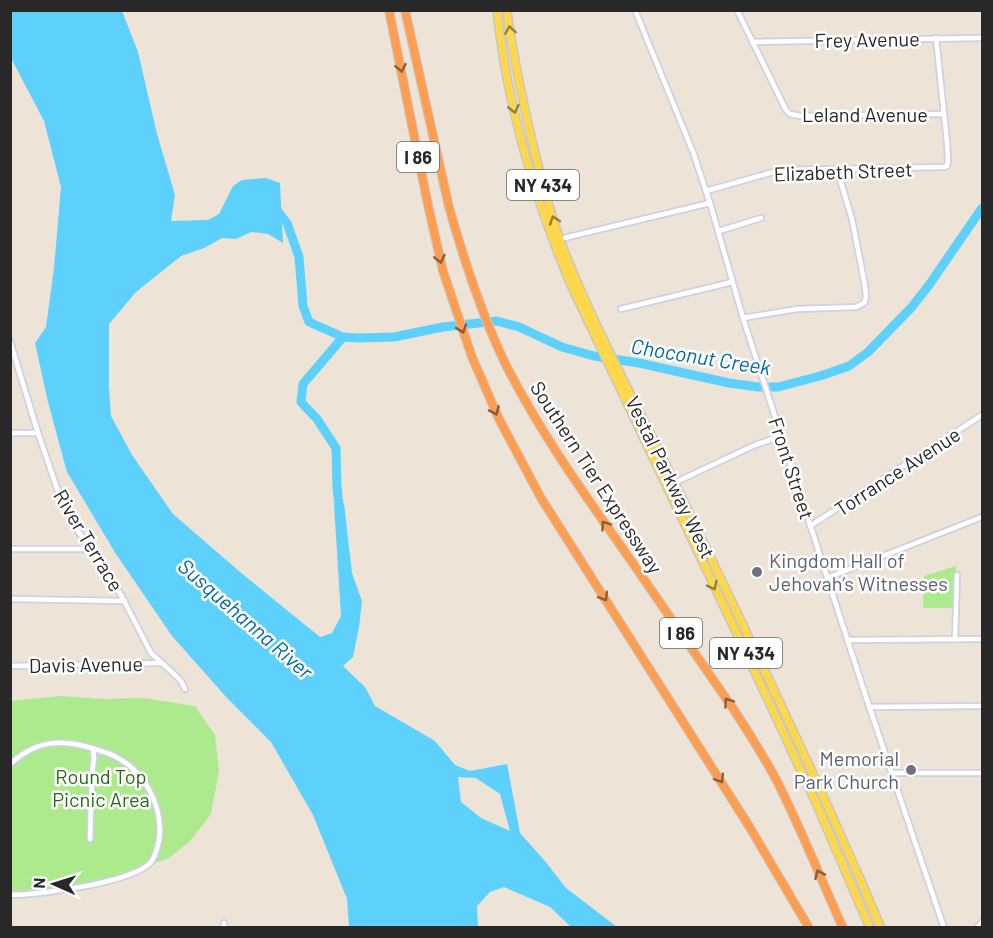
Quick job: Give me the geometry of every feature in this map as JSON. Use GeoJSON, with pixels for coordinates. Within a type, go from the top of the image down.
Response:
{"type":"FeatureCollection","features":[{"type":"Feature","properties":{"kind":"highway","name":"I 86"},"geometry":{"type":"LineString","coordinates":[[389,10],[443,271],[472,357],[499,419],[541,498],[749,826],[809,927]]}},
{"type":"Feature","properties":{"kind":"highway","name":"Southern Tier Expressway"},"geometry":{"type":"LineString","coordinates":[[405,10],[449,207],[478,297],[507,367],[548,441],[757,745],[794,816],[843,927]]}},
{"type":"Feature","properties":{"kind":"main road","name":"Vestal Parkway West"},"geometry":{"type":"LineString","coordinates":[[497,10],[507,78],[524,153],[539,203],[571,285],[806,782],[870,927]]}},
{"type":"Feature","properties":{"kind":"main road","name":"Vestal Parkway West"},"geometry":{"type":"LineString","coordinates":[[507,10],[517,74],[535,158],[566,255],[609,351],[675,482],[817,782],[881,927]]}},
{"type":"Feature","properties":{"kind":"street","name":"Front Street"},"geometry":{"type":"LineString","coordinates":[[635,10],[689,141],[706,191],[743,318],[810,526],[944,927]]}},
{"type":"Feature","properties":{"kind":"street"},"geometry":{"type":"LineString","coordinates":[[737,10],[752,42]]}},
{"type":"Feature","properties":{"kind":"street"},"geometry":{"type":"LineString","coordinates":[[936,38],[944,114]]}},
{"type":"Feature","properties":{"kind":"street","name":"Frey Avenue"},"geometry":{"type":"LineString","coordinates":[[752,42],[982,38]]}},
{"type":"Feature","properties":{"kind":"street","name":"Leland Avenue"},"geometry":{"type":"LineString","coordinates":[[752,42],[790,114],[800,116],[944,114]]}},
{"type":"Feature","properties":{"kind":"street","name":"Elizabeth Street"},"geometry":{"type":"LineString","coordinates":[[706,191],[773,172],[944,167],[948,161],[944,114]]}},
{"type":"Feature","properties":{"kind":"street"},"geometry":{"type":"LineString","coordinates":[[743,318],[797,309],[856,307],[864,303],[865,286],[852,219],[839,169]]}},
{"type":"Feature","properties":{"kind":"street"},"geometry":{"type":"LineString","coordinates":[[560,239],[710,203]]}},
{"type":"Feature","properties":{"kind":"street"},"geometry":{"type":"LineString","coordinates":[[719,231],[761,218]]}},
{"type":"Feature","properties":{"kind":"street"},"geometry":{"type":"LineString","coordinates":[[621,309],[732,282]]}},
{"type":"Feature","properties":{"kind":"street","name":"River Terrace"},"geometry":{"type":"LineString","coordinates":[[10,341],[59,494],[78,531],[125,601],[151,653],[181,681],[185,689]]}},
{"type":"Feature","properties":{"kind":"street","name":"Torrance Avenue"},"geometry":{"type":"LineString","coordinates":[[810,526],[982,415]]}},
{"type":"Feature","properties":{"kind":"street"},"geometry":{"type":"LineString","coordinates":[[10,433],[38,433]]}},
{"type":"Feature","properties":{"kind":"street"},"geometry":{"type":"LineString","coordinates":[[666,487],[755,445],[781,436]]}},
{"type":"Feature","properties":{"kind":"street"},"geometry":{"type":"LineString","coordinates":[[827,578],[982,517]]}},
{"type":"Feature","properties":{"kind":"street"},"geometry":{"type":"LineString","coordinates":[[10,549],[90,549]]}},
{"type":"Feature","properties":{"kind":"street"},"geometry":{"type":"LineString","coordinates":[[955,639],[957,575]]}},
{"type":"Feature","properties":{"kind":"street"},"geometry":{"type":"LineString","coordinates":[[10,599],[125,601]]}},
{"type":"Feature","properties":{"kind":"street"},"geometry":{"type":"LineString","coordinates":[[847,640],[982,639]]}},
{"type":"Feature","properties":{"kind":"street","name":"Davis Avenue"},"geometry":{"type":"LineString","coordinates":[[10,666],[162,663]]}},
{"type":"Feature","properties":{"kind":"street"},"geometry":{"type":"LineString","coordinates":[[869,707],[982,706]]}},
{"type":"Feature","properties":{"kind":"street"},"geometry":{"type":"LineString","coordinates":[[10,764],[30,750],[56,742],[68,742],[110,754],[139,774],[155,800],[160,825],[158,844],[152,861],[145,867],[123,876],[79,887],[38,894],[10,895]]}},
{"type":"Feature","properties":{"kind":"street"},"geometry":{"type":"LineString","coordinates":[[90,839],[93,749]]}},
{"type":"Feature","properties":{"kind":"street"},"geometry":{"type":"LineString","coordinates":[[892,773],[982,773]]}},
{"type":"Feature","properties":{"kind":"street"},"geometry":{"type":"LineString","coordinates":[[977,927],[982,922]]}},
{"type":"Feature","properties":{"kind":"green space"},"geometry":{"type":"Polygon","coordinates":[[[956,566],[956,608],[923,608],[924,576],[956,566]]]}},
{"type":"Feature","properties":{"kind":"green space","name":"Round Top Picnic Area"},"geometry":{"type":"Polygon","coordinates":[[[60,696],[104,699],[143,698],[195,706],[215,735],[219,771],[211,814],[190,841],[169,858],[106,881],[79,887],[11,894],[10,701],[60,696]]]}},
{"type":"Feature","properties":{"kind":"water","name":"Susquehanna River"},"geometry":{"type":"Polygon","coordinates":[[[10,11],[122,11],[138,52],[157,134],[175,195],[171,221],[208,220],[219,214],[233,186],[242,180],[266,178],[280,183],[283,243],[268,234],[251,232],[236,239],[222,238],[204,248],[181,256],[136,292],[109,324],[111,416],[132,455],[173,514],[320,637],[332,633],[341,616],[334,504],[344,503],[352,573],[362,601],[353,657],[343,666],[365,687],[375,706],[435,741],[455,765],[470,771],[507,764],[520,833],[566,888],[617,927],[571,927],[550,907],[504,887],[490,892],[477,906],[478,927],[349,927],[347,899],[313,815],[271,742],[228,699],[172,636],[116,554],[67,472],[35,343],[46,327],[61,187],[44,121],[11,58],[10,11]],[[458,777],[461,802],[481,818],[510,831],[500,794],[476,778],[458,777]]]}},
{"type":"Feature","properties":{"kind":"waterway","name":"Choconut Creek"},"geometry":{"type":"LineString","coordinates":[[275,208],[287,223],[299,257],[303,306],[309,322],[343,337]]}},
{"type":"Feature","properties":{"kind":"waterway","name":"Choconut Creek"},"geometry":{"type":"LineString","coordinates":[[340,515],[336,448],[317,419],[301,402],[303,384],[343,337],[394,337],[443,327],[497,321],[519,327],[562,347],[594,356],[639,363],[729,383],[778,387],[849,366],[868,352],[911,308],[982,208]]}},
{"type":"Feature","properties":{"kind":"place","name":"Kingdom Hall of Jehovah’s Witnesses"},"geometry":{"type":"Point","coordinates":[757,572]}},
{"type":"Feature","properties":{"kind":"place","name":"Memorial Park Church"},"geometry":{"type":"Point","coordinates":[911,770]}}]}
